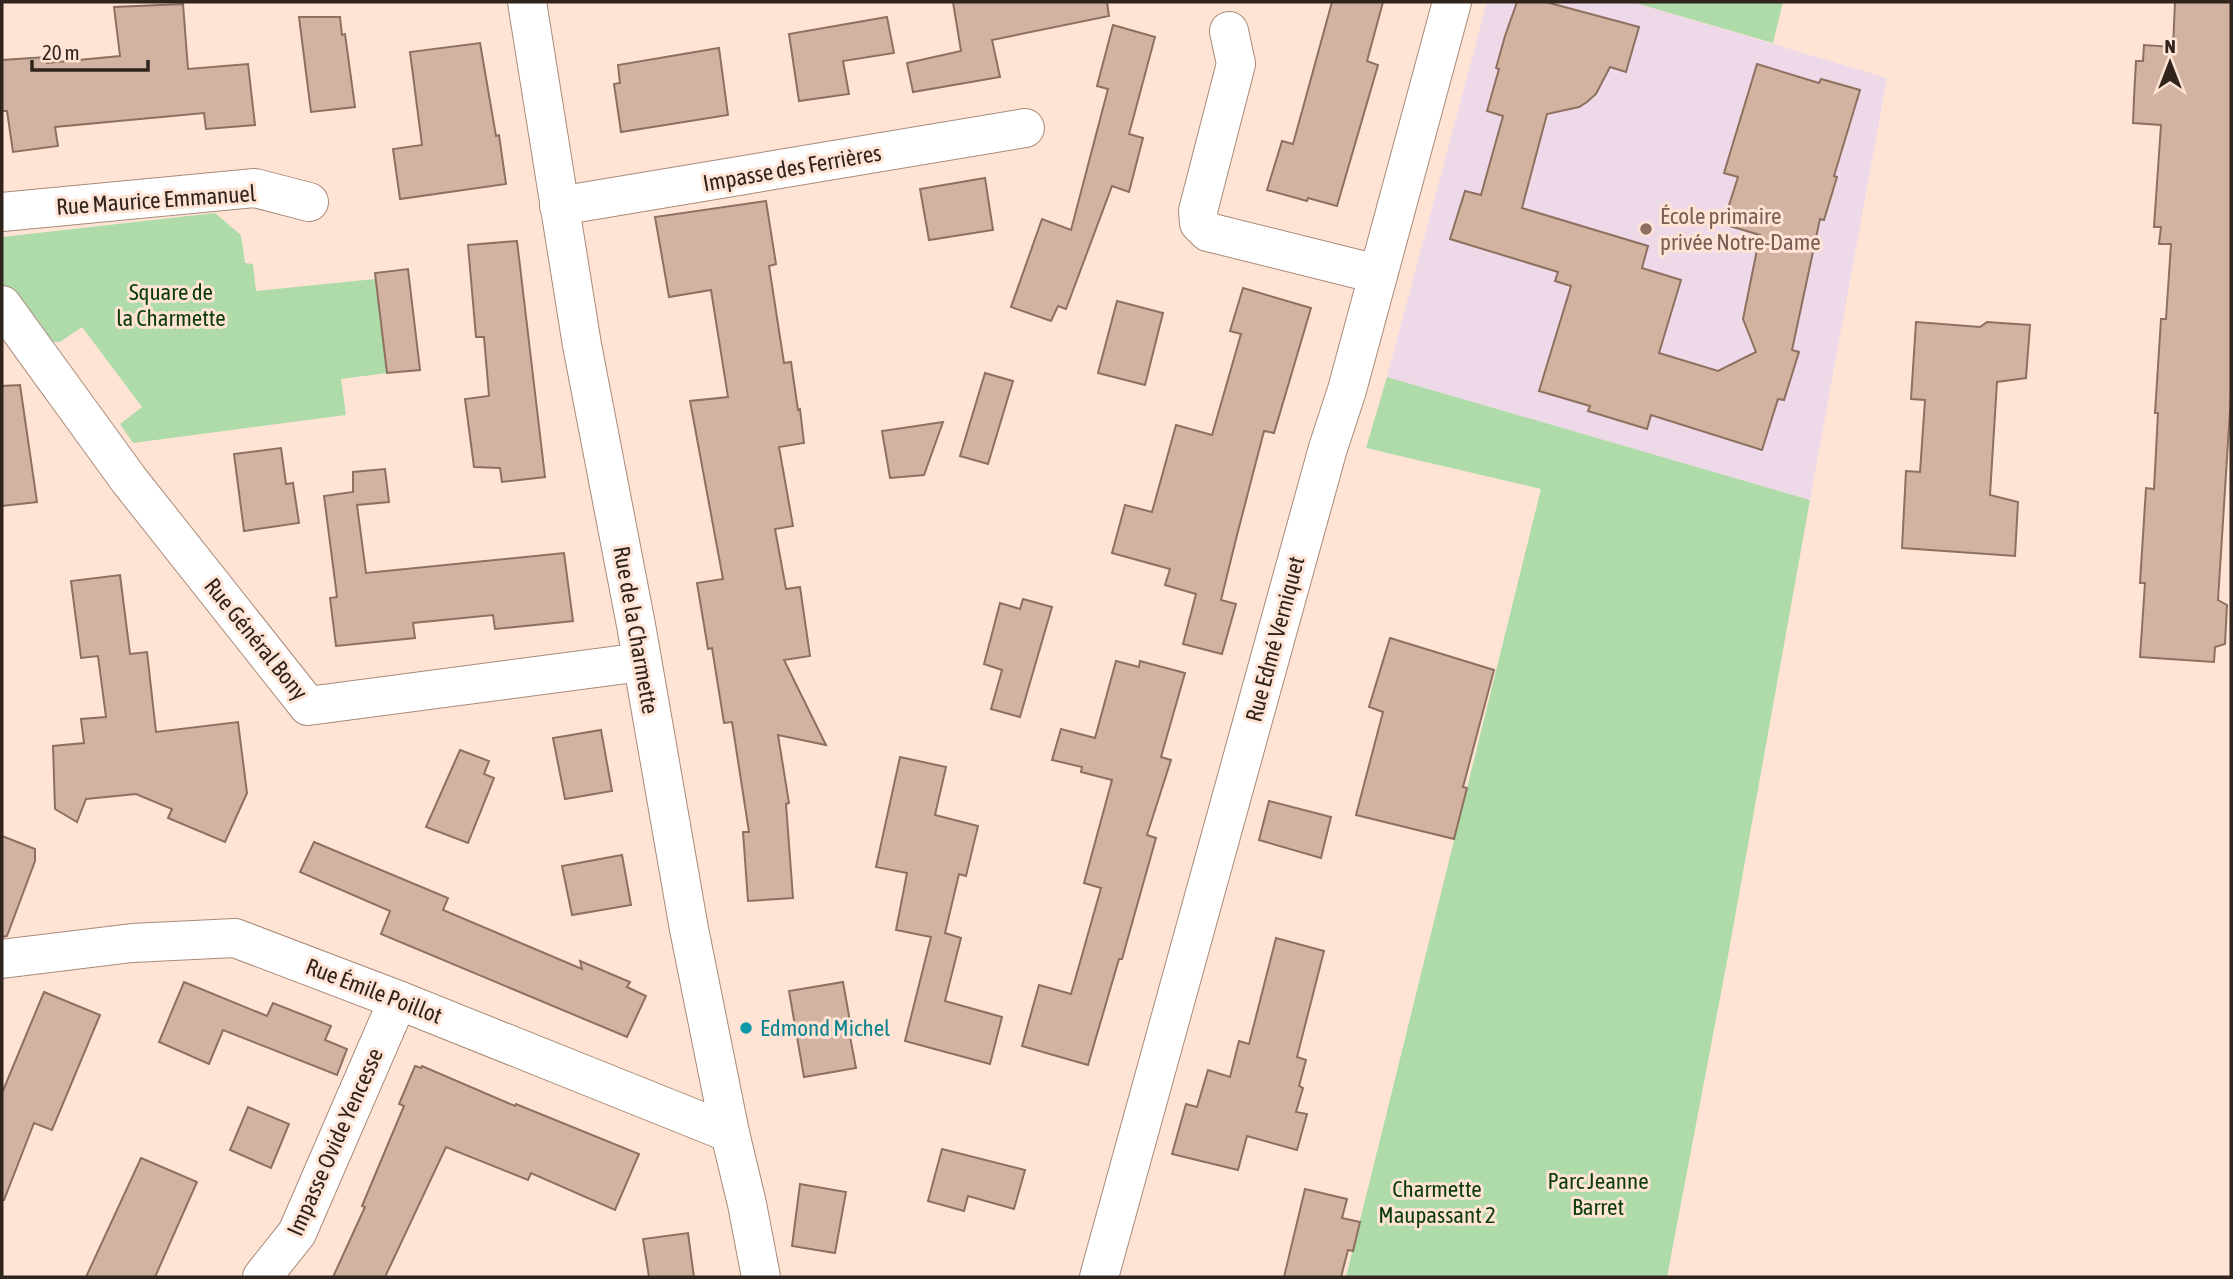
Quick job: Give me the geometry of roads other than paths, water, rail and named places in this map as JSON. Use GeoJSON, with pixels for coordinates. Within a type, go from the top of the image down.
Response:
{"type":"FeatureCollection","features":[{"type":"Feature","properties":{"kind":"street","name":"Rue de la Charmette"},"geometry":{"type":"LineString","coordinates":[[527,2],[582,345],[689,929],[747,1204],[753,1270]]}},
{"type":"Feature","properties":{"kind":"street","name":"Rue Edmé Verniquet"},"geometry":{"type":"LineString","coordinates":[[1099,1277],[1324,461],[1347,390],[1452,2]]}},
{"type":"Feature","properties":{"kind":"street"},"geometry":{"type":"LineString","coordinates":[[1228,31],[1236,64],[1198,211],[1199,223],[1208,232],[1377,274]]}},
{"type":"Feature","properties":{"kind":"street","name":"Impasse des Ferrières"},"geometry":{"type":"LineString","coordinates":[[559,206],[1025,128]]}},
{"type":"Feature","properties":{"kind":"street","name":"Rue Maurice Emmanuel"},"geometry":{"type":"LineString","coordinates":[[2,212],[255,188],[309,202]]}},
{"type":"Feature","properties":{"kind":"street","name":"Rue Général Bony"},"geometry":{"type":"LineString","coordinates":[[2,305],[129,480],[308,706],[642,662]]}},
{"type":"Feature","properties":{"kind":"street","name":"Rue Émile Poillot"},"geometry":{"type":"LineString","coordinates":[[3,961],[132,943],[235,938],[730,1133]]}},
{"type":"Feature","properties":{"kind":"street","name":"Impasse Ovide Yencesse"},"geometry":{"type":"LineString","coordinates":[[262,1277],[297,1233],[398,1000]]}},
{"type":"Feature","properties":{"kind":"place","name":"École primaire privée Notre-Dame"},"geometry":{"type":"Point","coordinates":[1646,229]}},
{"type":"Feature","properties":{"kind":"place","name":"Edmond Michel"},"geometry":{"type":"Point","coordinates":[746,1028]}},
{"type":"Feature","properties":{"kind":"park label","name":"Square de la Charmette"},"geometry":{"type":"Point","coordinates":[171,305]}},
{"type":"Feature","properties":{"kind":"park label","name":"Parc Jeanne Barret"},"geometry":{"type":"Point","coordinates":[1598,1194]}},
{"type":"Feature","properties":{"kind":"park label","name":"Charmette Maupassant 2"},"geometry":{"type":"Point","coordinates":[1437,1202]}}]}
